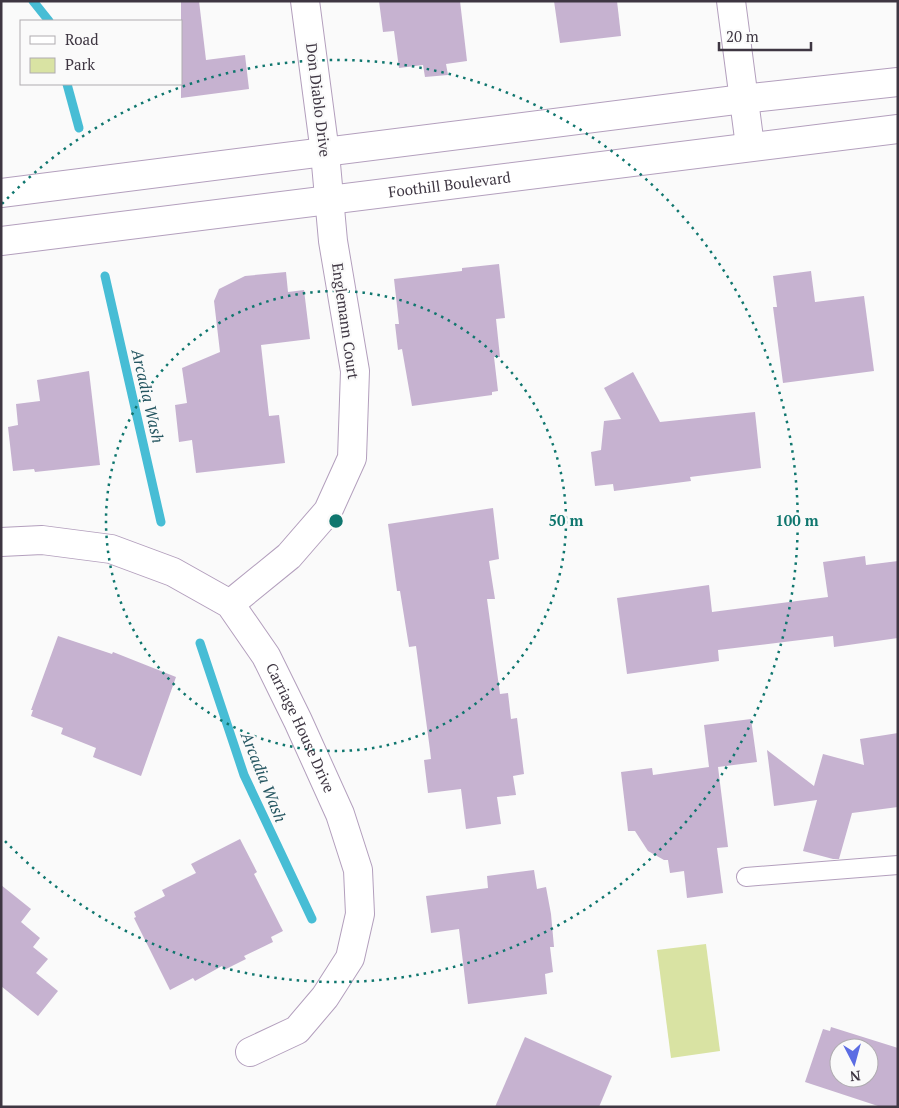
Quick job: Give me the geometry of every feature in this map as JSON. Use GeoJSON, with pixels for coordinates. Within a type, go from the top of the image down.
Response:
{"type":"FeatureCollection","features":[{"type":"Feature","properties":{"kind":"main road","name":"Don Diablo Drive"},"geometry":{"type":"LineString","coordinates":[[306,1],[330,200]]}},
{"type":"Feature","properties":{"kind":"main road"},"geometry":{"type":"LineString","coordinates":[[731,1],[750,146]]}},
{"type":"Feature","properties":{"kind":"main road"},"geometry":{"type":"LineString","coordinates":[[1,193],[325,154],[743,99],[898,82]]}},
{"type":"Feature","properties":{"kind":"main road","name":"Foothill Boulevard"},"geometry":{"type":"LineString","coordinates":[[1,241],[898,129]]}},
{"type":"Feature","properties":{"kind":"main road","name":"Englemann Court"},"geometry":{"type":"LineString","coordinates":[[230,604],[289,556],[328,511],[352,458],[355,371],[333,241],[330,200]]}},
{"type":"Feature","properties":{"kind":"main road","name":"Carriage House Drive"},"geometry":{"type":"LineString","coordinates":[[1,542],[42,540],[111,549],[173,572],[230,604],[266,656],[298,720],[340,814],[358,870],[360,914],[350,958],[325,997],[297,1030],[250,1052]]}},
{"type":"Feature","properties":{"kind":"lane"},"geometry":{"type":"LineString","coordinates":[[746,877],[898,865]]}},
{"type":"Feature","properties":{"kind":"green space"},"geometry":{"type":"Polygon","coordinates":[[[706,944],[720,1051],[671,1058],[657,950],[706,944]]]}},
{"type":"Feature","properties":{"kind":"building"},"geometry":{"type":"Polygon","coordinates":[[[181,1],[199,1],[206,60],[245,55],[249,89],[181,98],[181,1]]]}},
{"type":"Feature","properties":{"kind":"building"},"geometry":{"type":"Polygon","coordinates":[[[379,1],[460,1],[467,61],[446,64],[448,75],[425,77],[423,65],[399,68],[394,31],[383,32],[379,1]]]}},
{"type":"Feature","properties":{"kind":"building"},"geometry":{"type":"Polygon","coordinates":[[[554,1],[617,1],[621,36],[560,43],[554,1]]]}},
{"type":"Feature","properties":{"kind":"building"},"geometry":{"type":"Polygon","coordinates":[[[499,264],[505,318],[496,319],[500,357],[494,357],[498,391],[492,392],[492,395],[412,406],[402,349],[398,350],[395,324],[399,324],[394,279],[462,271],[462,268],[499,264]]]}},
{"type":"Feature","properties":{"kind":"building"},"geometry":{"type":"Polygon","coordinates":[[[811,271],[815,302],[864,296],[874,371],[783,383],[773,307],[777,307],[773,276],[811,271]]]}},
{"type":"Feature","properties":{"kind":"building"},"geometry":{"type":"Polygon","coordinates":[[[286,272],[288,292],[304,290],[310,339],[261,345],[269,416],[279,415],[285,463],[196,473],[192,440],[179,442],[175,405],[187,403],[182,368],[220,352],[214,301],[219,289],[245,276],[286,272]]]}},
{"type":"Feature","properties":{"kind":"building"},"geometry":{"type":"Polygon","coordinates":[[[89,371],[100,465],[35,472],[34,469],[13,471],[8,427],[18,425],[16,404],[40,401],[37,380],[89,371]]]}},
{"type":"Feature","properties":{"kind":"building"},"geometry":{"type":"Polygon","coordinates":[[[633,372],[660,422],[755,412],[761,468],[690,477],[691,481],[614,491],[613,484],[595,486],[591,452],[601,450],[604,421],[621,419],[604,388],[633,372]]]}},
{"type":"Feature","properties":{"kind":"building"},"geometry":{"type":"Polygon","coordinates":[[[493,508],[499,559],[489,561],[495,599],[487,599],[500,694],[508,693],[511,719],[517,718],[524,774],[513,776],[516,795],[497,797],[501,824],[466,829],[461,789],[428,793],[424,760],[431,759],[416,646],[409,647],[400,591],[397,591],[388,524],[493,508]]]}},
{"type":"Feature","properties":{"kind":"building"},"geometry":{"type":"Polygon","coordinates":[[[865,556],[866,565],[898,561],[898,638],[834,647],[833,636],[718,650],[719,661],[627,674],[617,598],[709,585],[712,612],[828,597],[823,562],[865,556]]]}},
{"type":"Feature","properties":{"kind":"building"},"geometry":{"type":"Polygon","coordinates":[[[58,636],[112,654],[113,652],[176,677],[141,776],[93,757],[96,748],[61,734],[63,728],[31,716],[33,710],[31,710],[58,636]]]}},
{"type":"Feature","properties":{"kind":"building"},"geometry":{"type":"Polygon","coordinates":[[[751,719],[757,762],[718,767],[728,847],[717,848],[723,893],[687,898],[684,871],[670,873],[668,860],[664,860],[648,851],[635,831],[628,831],[621,772],[652,768],[653,775],[709,767],[704,725],[751,719]]]}},
{"type":"Feature","properties":{"kind":"building"},"geometry":{"type":"Polygon","coordinates":[[[898,733],[898,807],[852,813],[839,859],[803,851],[817,800],[774,806],[767,750],[814,786],[823,754],[864,765],[860,739],[898,733]]]}},
{"type":"Feature","properties":{"kind":"building"},"geometry":{"type":"Polygon","coordinates":[[[240,839],[257,872],[254,874],[283,931],[271,937],[273,942],[244,956],[246,959],[224,970],[222,966],[195,981],[193,978],[170,990],[134,918],[136,917],[134,912],[165,896],[162,890],[196,873],[191,864],[240,839]]]}},
{"type":"Feature","properties":{"kind":"building"},"geometry":{"type":"Polygon","coordinates":[[[534,870],[537,889],[546,887],[551,914],[554,947],[550,947],[553,972],[545,974],[547,994],[468,1004],[459,929],[431,933],[426,896],[488,888],[487,876],[534,870]]]}},
{"type":"Feature","properties":{"kind":"building"},"geometry":{"type":"Polygon","coordinates":[[[1,885],[31,909],[21,922],[40,938],[33,947],[48,959],[36,973],[58,991],[38,1016],[1,986],[1,885]]]}},
{"type":"Feature","properties":{"kind":"building"},"geometry":{"type":"Polygon","coordinates":[[[831,1027],[866,1038],[829,1038],[829,1088],[879,1088],[879,1042],[898,1048],[898,1107],[881,1107],[805,1082],[823,1029],[830,1031],[831,1027]]]}},
{"type":"Feature","properties":{"kind":"building"},"geometry":{"type":"Polygon","coordinates":[[[525,1037],[612,1076],[599,1107],[495,1107],[525,1037]]]}},
{"type":"Feature","properties":{"kind":"waterway"},"geometry":{"type":"LineString","coordinates":[[33,1],[48,20]]}},
{"type":"Feature","properties":{"kind":"waterway"},"geometry":{"type":"LineString","coordinates":[[67,85],[79,128]]}},
{"type":"Feature","properties":{"kind":"waterway","name":"Arcadia Wash"},"geometry":{"type":"LineString","coordinates":[[105,276],[161,522]]}},
{"type":"Feature","properties":{"kind":"waterway","name":"Arcadia Wash"},"geometry":{"type":"LineString","coordinates":[[200,643],[244,775],[312,919]]}}]}
